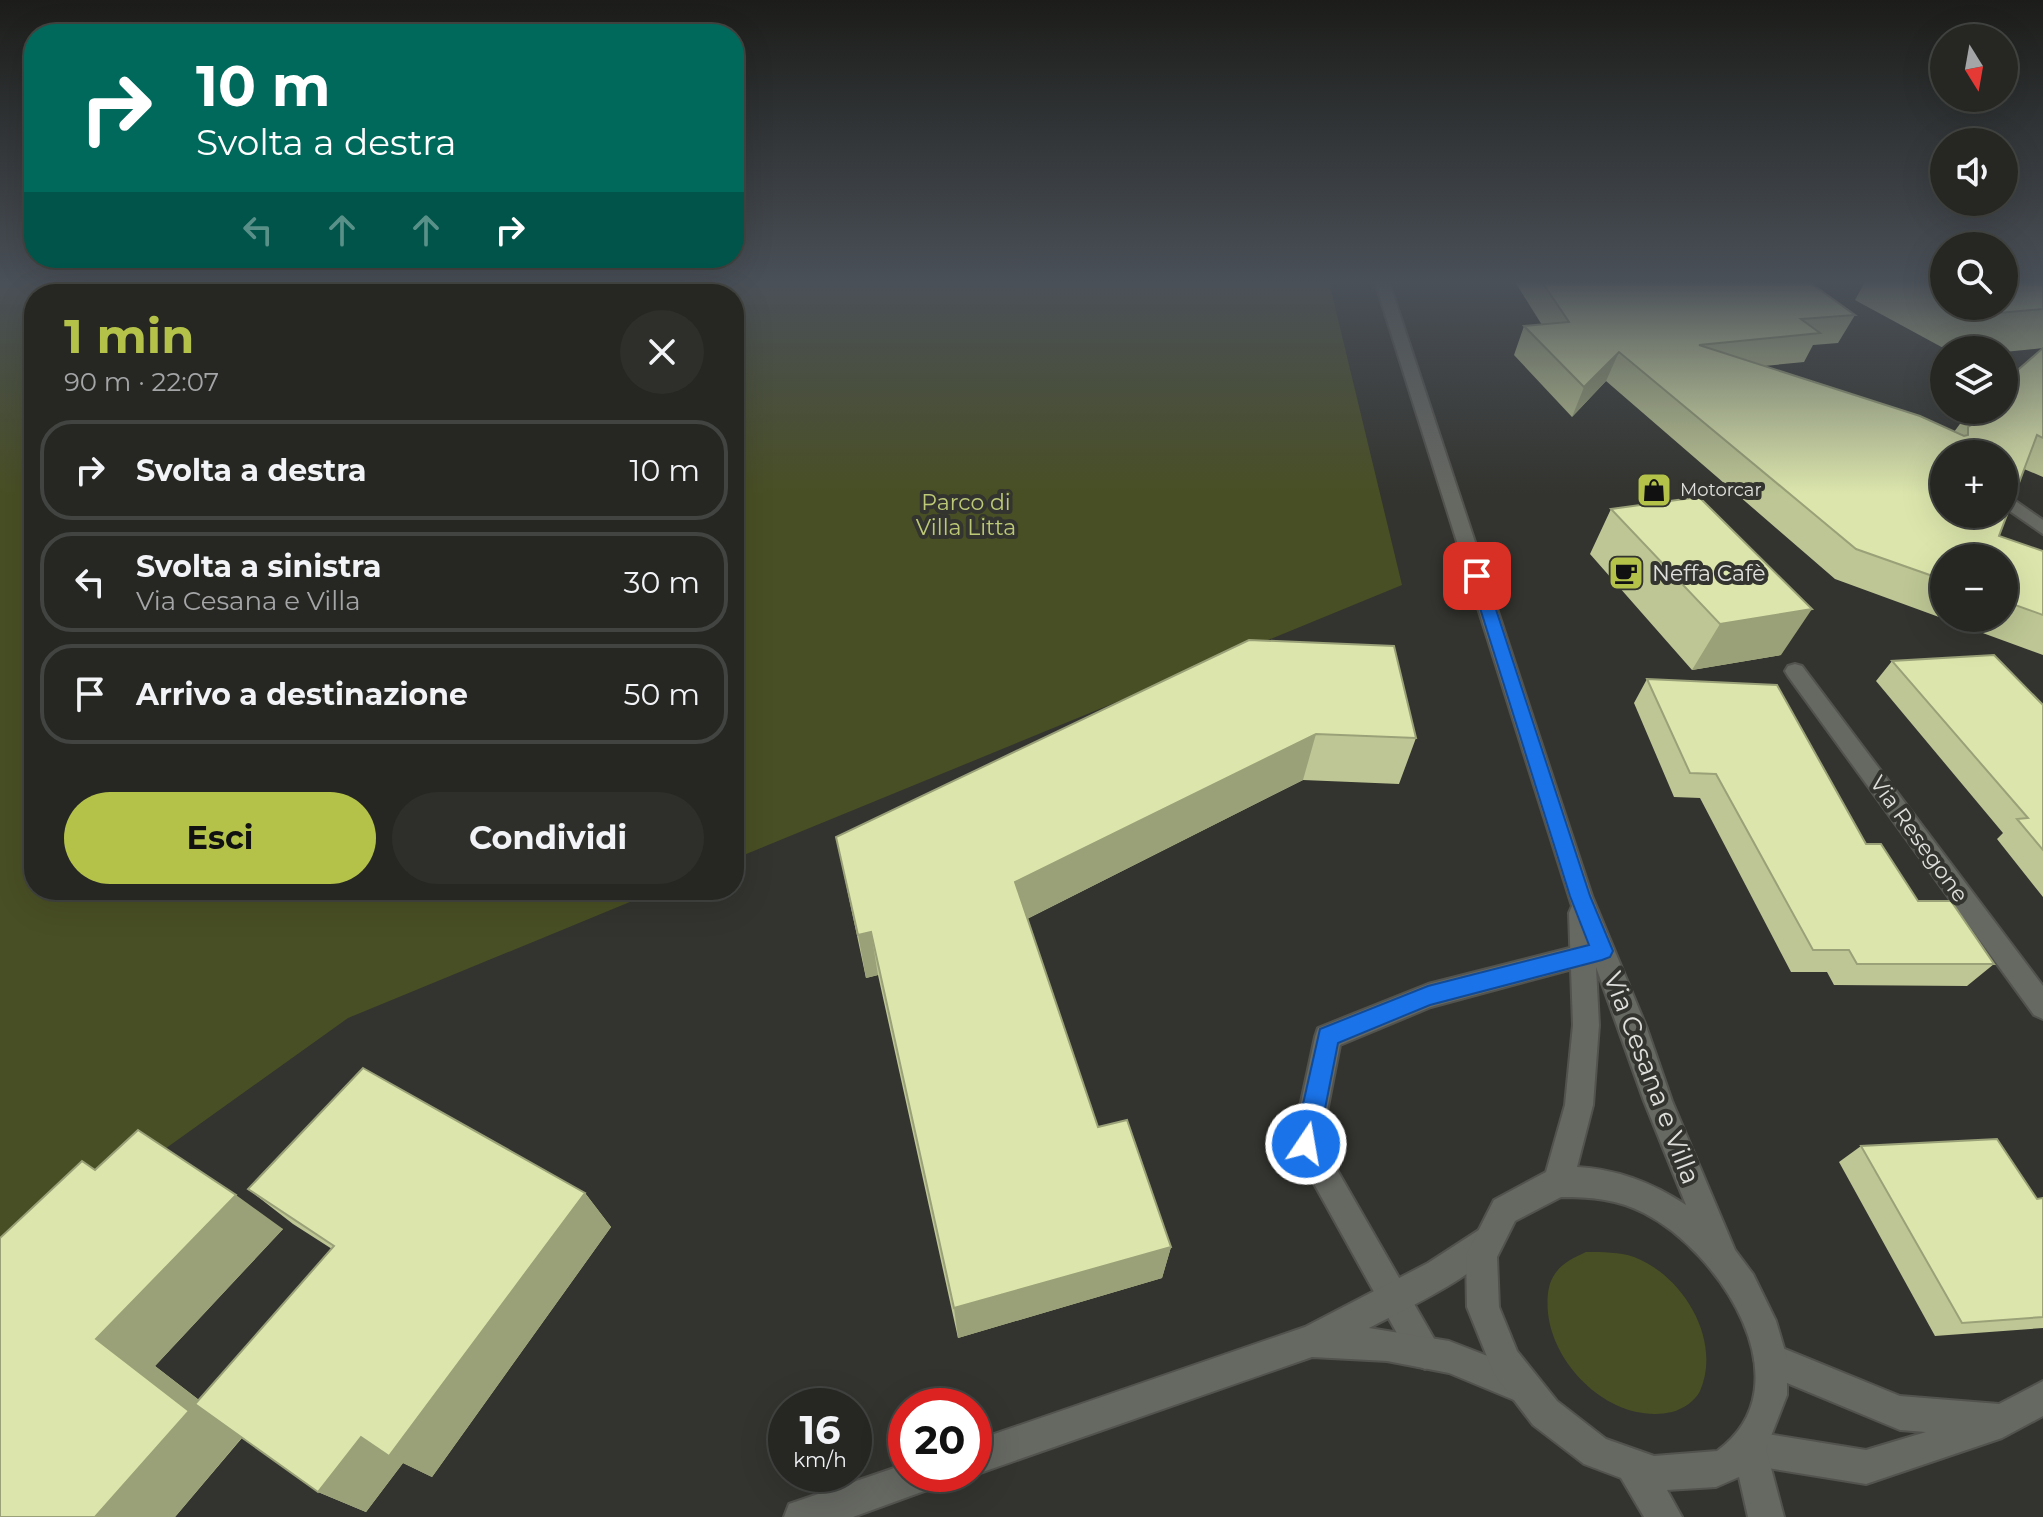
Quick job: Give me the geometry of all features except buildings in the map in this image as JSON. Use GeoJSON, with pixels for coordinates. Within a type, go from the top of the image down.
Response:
{"type":"FeatureCollection","features":[{"type":"Feature","properties":{"kind":"main road","name":"Via Cesana e Villa"},"geometry":{"type":"LineString","coordinates":[[1405,353],[1580,896],[1592,953],[1658,1101],[1723,1259]]}},
{"type":"Feature","properties":{"kind":"main road"},"geometry":{"type":"LineString","coordinates":[[2018,509],[2043,529]]}},
{"type":"Feature","properties":{"kind":"main road","name":"Via Resegone"},"geometry":{"type":"LineString","coordinates":[[1795,671],[2043,1007]]}},
{"type":"Feature","properties":{"kind":"main road","name":"Via Cesana e Villa"},"geometry":{"type":"LineString","coordinates":[[1558,1182],[1579,1105],[1592,953]]}},
{"type":"Feature","properties":{"kind":"main road"},"geometry":{"type":"LineString","coordinates":[[1425,1353],[1306,1144],[1328,1037],[1428,996],[1592,953]]}},
{"type":"Feature","properties":{"kind":"main road"},"geometry":{"type":"LineString","coordinates":[[1558,1182],[1591,1182],[1626,1190],[1649,1200],[1694,1229],[1723,1259],[1746,1290],[1762,1324],[1770,1359],[1771,1392],[1763,1422],[1749,1448],[1719,1470],[1679,1478],[1636,1473],[1601,1459],[1539,1413],[1514,1383],[1488,1334],[1479,1284],[1485,1241],[1496,1218],[1513,1201],[1534,1189],[1558,1182]]}},
{"type":"Feature","properties":{"kind":"main road"},"geometry":{"type":"LineString","coordinates":[[992,1452],[1312,1341],[1439,1274],[1485,1241]]}},
{"type":"Feature","properties":{"kind":"main road"},"geometry":{"type":"LineString","coordinates":[[1312,1341],[1387,1345],[1449,1357],[1514,1383]]}},
{"type":"Feature","properties":{"kind":"main road"},"geometry":{"type":"LineString","coordinates":[[1770,1359],[1900,1413],[2002,1421]]}},
{"type":"Feature","properties":{"kind":"main road"},"geometry":{"type":"LineString","coordinates":[[1749,1448],[1866,1467],[2002,1421],[2043,1398]]}},
{"type":"Feature","properties":{"kind":"main road"},"geometry":{"type":"LineString","coordinates":[[1749,1448],[1766,1517]]}},
{"type":"Feature","properties":{"kind":"main road"},"geometry":{"type":"LineString","coordinates":[[1636,1473],[1664,1517]]}},
{"type":"Feature","properties":{"kind":"main road"},"geometry":{"type":"LineString","coordinates":[[802,1517],[888,1487]]}},
{"type":"Feature","properties":{"kind":"green space","name":"Parco di Villa Litta"},"geometry":{"type":"Polygon","coordinates":[[[0,353],[24,353],[24,900],[635,900],[348,1018],[0,1267],[0,353]]]}},
{"type":"Feature","properties":{"kind":"green space","name":"Parco di Villa Litta"},"geometry":{"type":"Polygon","coordinates":[[[744,353],[1346,353],[1402,585],[744,855],[744,353]]]}},
{"type":"Feature","properties":{"kind":"green space"},"geometry":{"type":"Polygon","coordinates":[[[1586,1252],[1623,1254],[1652,1266],[1683,1295],[1694,1312],[1706,1352],[1706,1372],[1698,1395],[1684,1407],[1672,1412],[1650,1414],[1629,1410],[1590,1388],[1562,1354],[1548,1313],[1550,1285],[1563,1265],[1586,1252]]]}},
{"type":"Feature","properties":{"kind":"place","name":"Motorcar"},"geometry":{"type":"Point","coordinates":[1654,490]}},
{"type":"Feature","properties":{"kind":"place","name":"Neffa Cafè"},"geometry":{"type":"Point","coordinates":[1626,573]}},
{"type":"Feature","properties":{"kind":"route"},"geometry":{"type":"LineString","coordinates":[[1306,1144],[1328,1037],[1428,996],[1602,951],[1580,896],[1477,576]]}}]}
